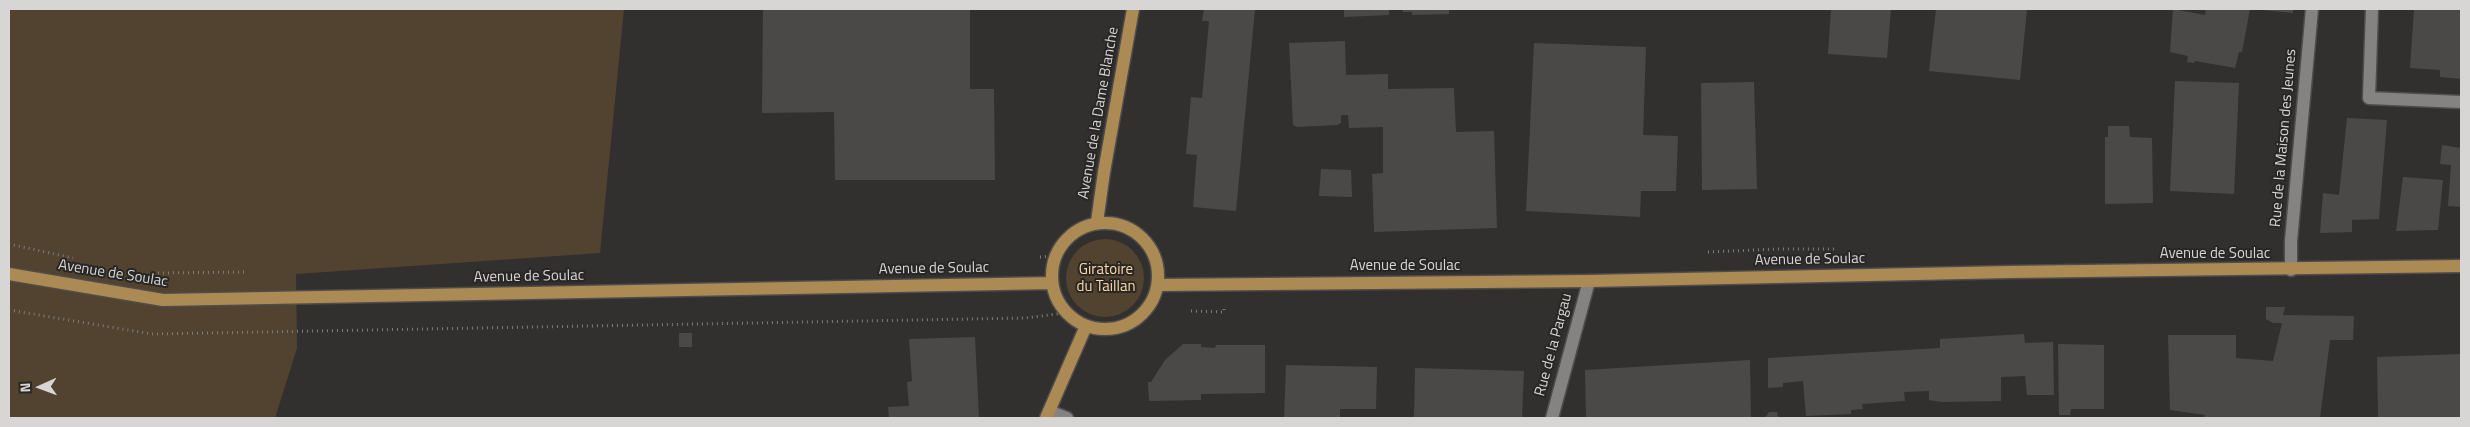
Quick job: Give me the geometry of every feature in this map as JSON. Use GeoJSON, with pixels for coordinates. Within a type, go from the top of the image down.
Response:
{"type":"FeatureCollection","features":[{"type":"Feature","properties":{"kind":"main road","name":"Avenue de la Dame Blanche"},"geometry":{"type":"LineString","coordinates":[[1097,222],[1133,9]]}},
{"type":"Feature","properties":{"kind":"main road"},"geometry":{"type":"LineString","coordinates":[[1097,222],[1122,224],[1140,234],[1154,251],[1159,270],[1159,285],[1149,308],[1129,324],[1110,330],[1086,326],[1065,313],[1057,301],[1052,283],[1055,256],[1063,241],[1080,228],[1097,222]]}},
{"type":"Feature","properties":{"kind":"main road","name":"Avenue de Soulac"},"geometry":{"type":"LineString","coordinates":[[1159,285],[1588,281],[2009,272],[2291,270],[2461,266]]}},
{"type":"Feature","properties":{"kind":"main road","name":"Avenue de Soulac"},"geometry":{"type":"LineString","coordinates":[[9,274],[163,300],[1052,283]]}},
{"type":"Feature","properties":{"kind":"main road"},"geometry":{"type":"LineString","coordinates":[[1048,415],[1086,326]]}},
{"type":"Feature","properties":{"kind":"street","name":"Rue de la Maison des Jeunes"},"geometry":{"type":"LineString","coordinates":[[2291,270],[2291,242],[2312,9]]}},
{"type":"Feature","properties":{"kind":"street"},"geometry":{"type":"LineString","coordinates":[[2372,9],[2370,98],[2461,102]]}},
{"type":"Feature","properties":{"kind":"street","name":"Rue de la Pargau"},"geometry":{"type":"LineString","coordinates":[[1552,418],[1588,281]]}},
{"type":"Feature","properties":{"kind":"street"},"geometry":{"type":"LineString","coordinates":[[1048,415],[1067,418]]}},
{"type":"Feature","properties":{"kind":"path"},"geometry":{"type":"LineString","coordinates":[[9,244],[76,258]]}},
{"type":"Feature","properties":{"kind":"path"},"geometry":{"type":"LineString","coordinates":[[1035,257],[1055,256]]}},
{"type":"Feature","properties":{"kind":"path"},"geometry":{"type":"LineString","coordinates":[[155,273],[248,272]]}},
{"type":"Feature","properties":{"kind":"path"},"geometry":{"type":"LineString","coordinates":[[9,310],[152,334],[1015,319],[1065,313]]}},
{"type":"Feature","properties":{"kind":"green space"},"geometry":{"type":"Polygon","coordinates":[[[9,9],[624,9],[600,253],[296,274],[297,348],[275,418],[9,418],[9,9]]]}},
{"type":"Feature","properties":{"kind":"green space","name":"Giratoire du Taillan"},"geometry":{"type":"Polygon","coordinates":[[[1105,239],[1120,242],[1133,250],[1141,263],[1144,278],[1141,293],[1133,306],[1120,314],[1105,317],[1090,314],[1077,306],[1069,293],[1066,278],[1069,263],[1077,250],[1090,242],[1105,239]]]}},
{"type":"Feature","properties":{"kind":"building"},"geometry":{"type":"Polygon","coordinates":[[[763,9],[970,9],[970,89],[994,89],[995,180],[835,180],[834,112],[762,113],[763,9]]]}},
{"type":"Feature","properties":{"kind":"building"},"geometry":{"type":"Polygon","coordinates":[[[1204,9],[1255,9],[1236,211],[1193,207],[1197,155],[1186,154],[1191,97],[1202,98],[1209,21],[1202,21],[1204,9]]]}},
{"type":"Feature","properties":{"kind":"building"},"geometry":{"type":"Polygon","coordinates":[[[1344,9],[1389,9],[1389,15],[1344,17],[1344,9]]]}},
{"type":"Feature","properties":{"kind":"building"},"geometry":{"type":"Polygon","coordinates":[[[1403,9],[1449,9],[1449,14],[1412,15],[1412,12],[1403,12],[1403,9]]]}},
{"type":"Feature","properties":{"kind":"building"},"geometry":{"type":"Polygon","coordinates":[[[1831,9],[1891,9],[1887,58],[1828,54],[1831,9]]]}},
{"type":"Feature","properties":{"kind":"building"},"geometry":{"type":"Polygon","coordinates":[[[1936,9],[2027,9],[2020,80],[1929,71],[1936,9]]]}},
{"type":"Feature","properties":{"kind":"building"},"geometry":{"type":"Polygon","coordinates":[[[2173,9],[2205,15],[2206,9],[2250,9],[2242,52],[2239,52],[2235,68],[2195,61],[2194,63],[2187,62],[2188,56],[2170,52],[2173,9]]]}},
{"type":"Feature","properties":{"kind":"building"},"geometry":{"type":"Polygon","coordinates":[[[2293,9],[2293,13],[2262,10],[2293,9]]]}},
{"type":"Feature","properties":{"kind":"building"},"geometry":{"type":"Polygon","coordinates":[[[2414,9],[2461,9],[2461,79],[2440,77],[2440,70],[2410,68],[2414,9]]]}},
{"type":"Feature","properties":{"kind":"building"},"geometry":{"type":"Polygon","coordinates":[[[1345,41],[1346,75],[1388,74],[1388,89],[1454,88],[1456,132],[1494,131],[1497,228],[1374,232],[1372,174],[1383,173],[1383,127],[1349,128],[1348,115],[1341,115],[1341,123],[1337,125],[1297,127],[1293,125],[1289,43],[1345,41]]]}},
{"type":"Feature","properties":{"kind":"building"},"geometry":{"type":"Polygon","coordinates":[[[1534,43],[1646,47],[1643,135],[1678,136],[1676,191],[1641,191],[1640,217],[1526,211],[1534,43]]]}},
{"type":"Feature","properties":{"kind":"building"},"geometry":{"type":"Polygon","coordinates":[[[2175,81],[2239,83],[2234,194],[2170,191],[2175,81]]]}},
{"type":"Feature","properties":{"kind":"building"},"geometry":{"type":"Polygon","coordinates":[[[1754,82],[1757,189],[1702,190],[1701,83],[1754,82]]]}},
{"type":"Feature","properties":{"kind":"building"},"geometry":{"type":"Polygon","coordinates":[[[2347,118],[2387,120],[2379,219],[2352,220],[2352,232],[2320,233],[2323,193],[2339,195],[2347,118]]]}},
{"type":"Feature","properties":{"kind":"building"},"geometry":{"type":"Polygon","coordinates":[[[2108,126],[2129,126],[2130,137],[2152,138],[2153,203],[2105,204],[2105,137],[2108,137],[2108,126]]]}},
{"type":"Feature","properties":{"kind":"building"},"geometry":{"type":"Polygon","coordinates":[[[2442,145],[2461,148],[2461,207],[2448,206],[2451,165],[2440,164],[2442,145]]]}},
{"type":"Feature","properties":{"kind":"building"},"geometry":{"type":"Polygon","coordinates":[[[1321,169],[1351,170],[1352,197],[1319,196],[1321,169]]]}},
{"type":"Feature","properties":{"kind":"building"},"geometry":{"type":"Polygon","coordinates":[[[2403,177],[2443,180],[2438,230],[2396,231],[2403,177]]]}},
{"type":"Feature","properties":{"kind":"building"},"geometry":{"type":"Polygon","coordinates":[[[2266,307],[2285,307],[2283,315],[2354,316],[2353,340],[2330,340],[2320,418],[2204,418],[2205,415],[2170,410],[2168,335],[2236,335],[2236,358],[2273,361],[2282,323],[2273,323],[2266,319],[2266,307]]]}},
{"type":"Feature","properties":{"kind":"building"},"geometry":{"type":"Polygon","coordinates":[[[679,333],[692,333],[692,347],[679,347],[679,333]]]}},
{"type":"Feature","properties":{"kind":"building"},"geometry":{"type":"Polygon","coordinates":[[[2024,334],[2025,343],[2053,342],[2054,395],[2027,395],[2025,376],[2001,377],[2001,401],[1941,402],[1929,400],[1929,391],[1904,392],[1905,401],[1862,404],[1863,409],[1851,410],[1851,414],[1806,416],[1803,381],[1783,383],[1783,387],[1768,388],[1768,358],[1940,348],[1940,339],[2024,334]]]}},
{"type":"Feature","properties":{"kind":"building"},"geometry":{"type":"Polygon","coordinates":[[[975,337],[979,418],[889,418],[888,407],[909,406],[907,382],[912,381],[909,339],[975,337]]]}},
{"type":"Feature","properties":{"kind":"building"},"geometry":{"type":"Polygon","coordinates":[[[1183,344],[1201,344],[1201,347],[1215,348],[1216,345],[1265,345],[1265,393],[1201,394],[1201,400],[1149,401],[1148,382],[1151,382],[1165,360],[1183,344]]]}},
{"type":"Feature","properties":{"kind":"building"},"geometry":{"type":"Polygon","coordinates":[[[2058,344],[2104,345],[2104,409],[2071,409],[2070,415],[2059,415],[2058,344]]]}},
{"type":"Feature","properties":{"kind":"building"},"geometry":{"type":"Polygon","coordinates":[[[2461,354],[2461,418],[2378,418],[2377,357],[2461,354]]]}},
{"type":"Feature","properties":{"kind":"building"},"geometry":{"type":"Polygon","coordinates":[[[1750,360],[1751,418],[1586,418],[1585,370],[1750,360]]]}},
{"type":"Feature","properties":{"kind":"building"},"geometry":{"type":"Polygon","coordinates":[[[1286,365],[1377,367],[1376,409],[1340,409],[1340,418],[1284,418],[1286,365]]]}},
{"type":"Feature","properties":{"kind":"building"},"geometry":{"type":"Polygon","coordinates":[[[1415,368],[1524,371],[1522,418],[1414,418],[1415,368]]]}},
{"type":"Feature","properties":{"kind":"building"},"geometry":{"type":"Polygon","coordinates":[[[1769,412],[1777,412],[1778,418],[1765,418],[1769,412]]]}}]}
